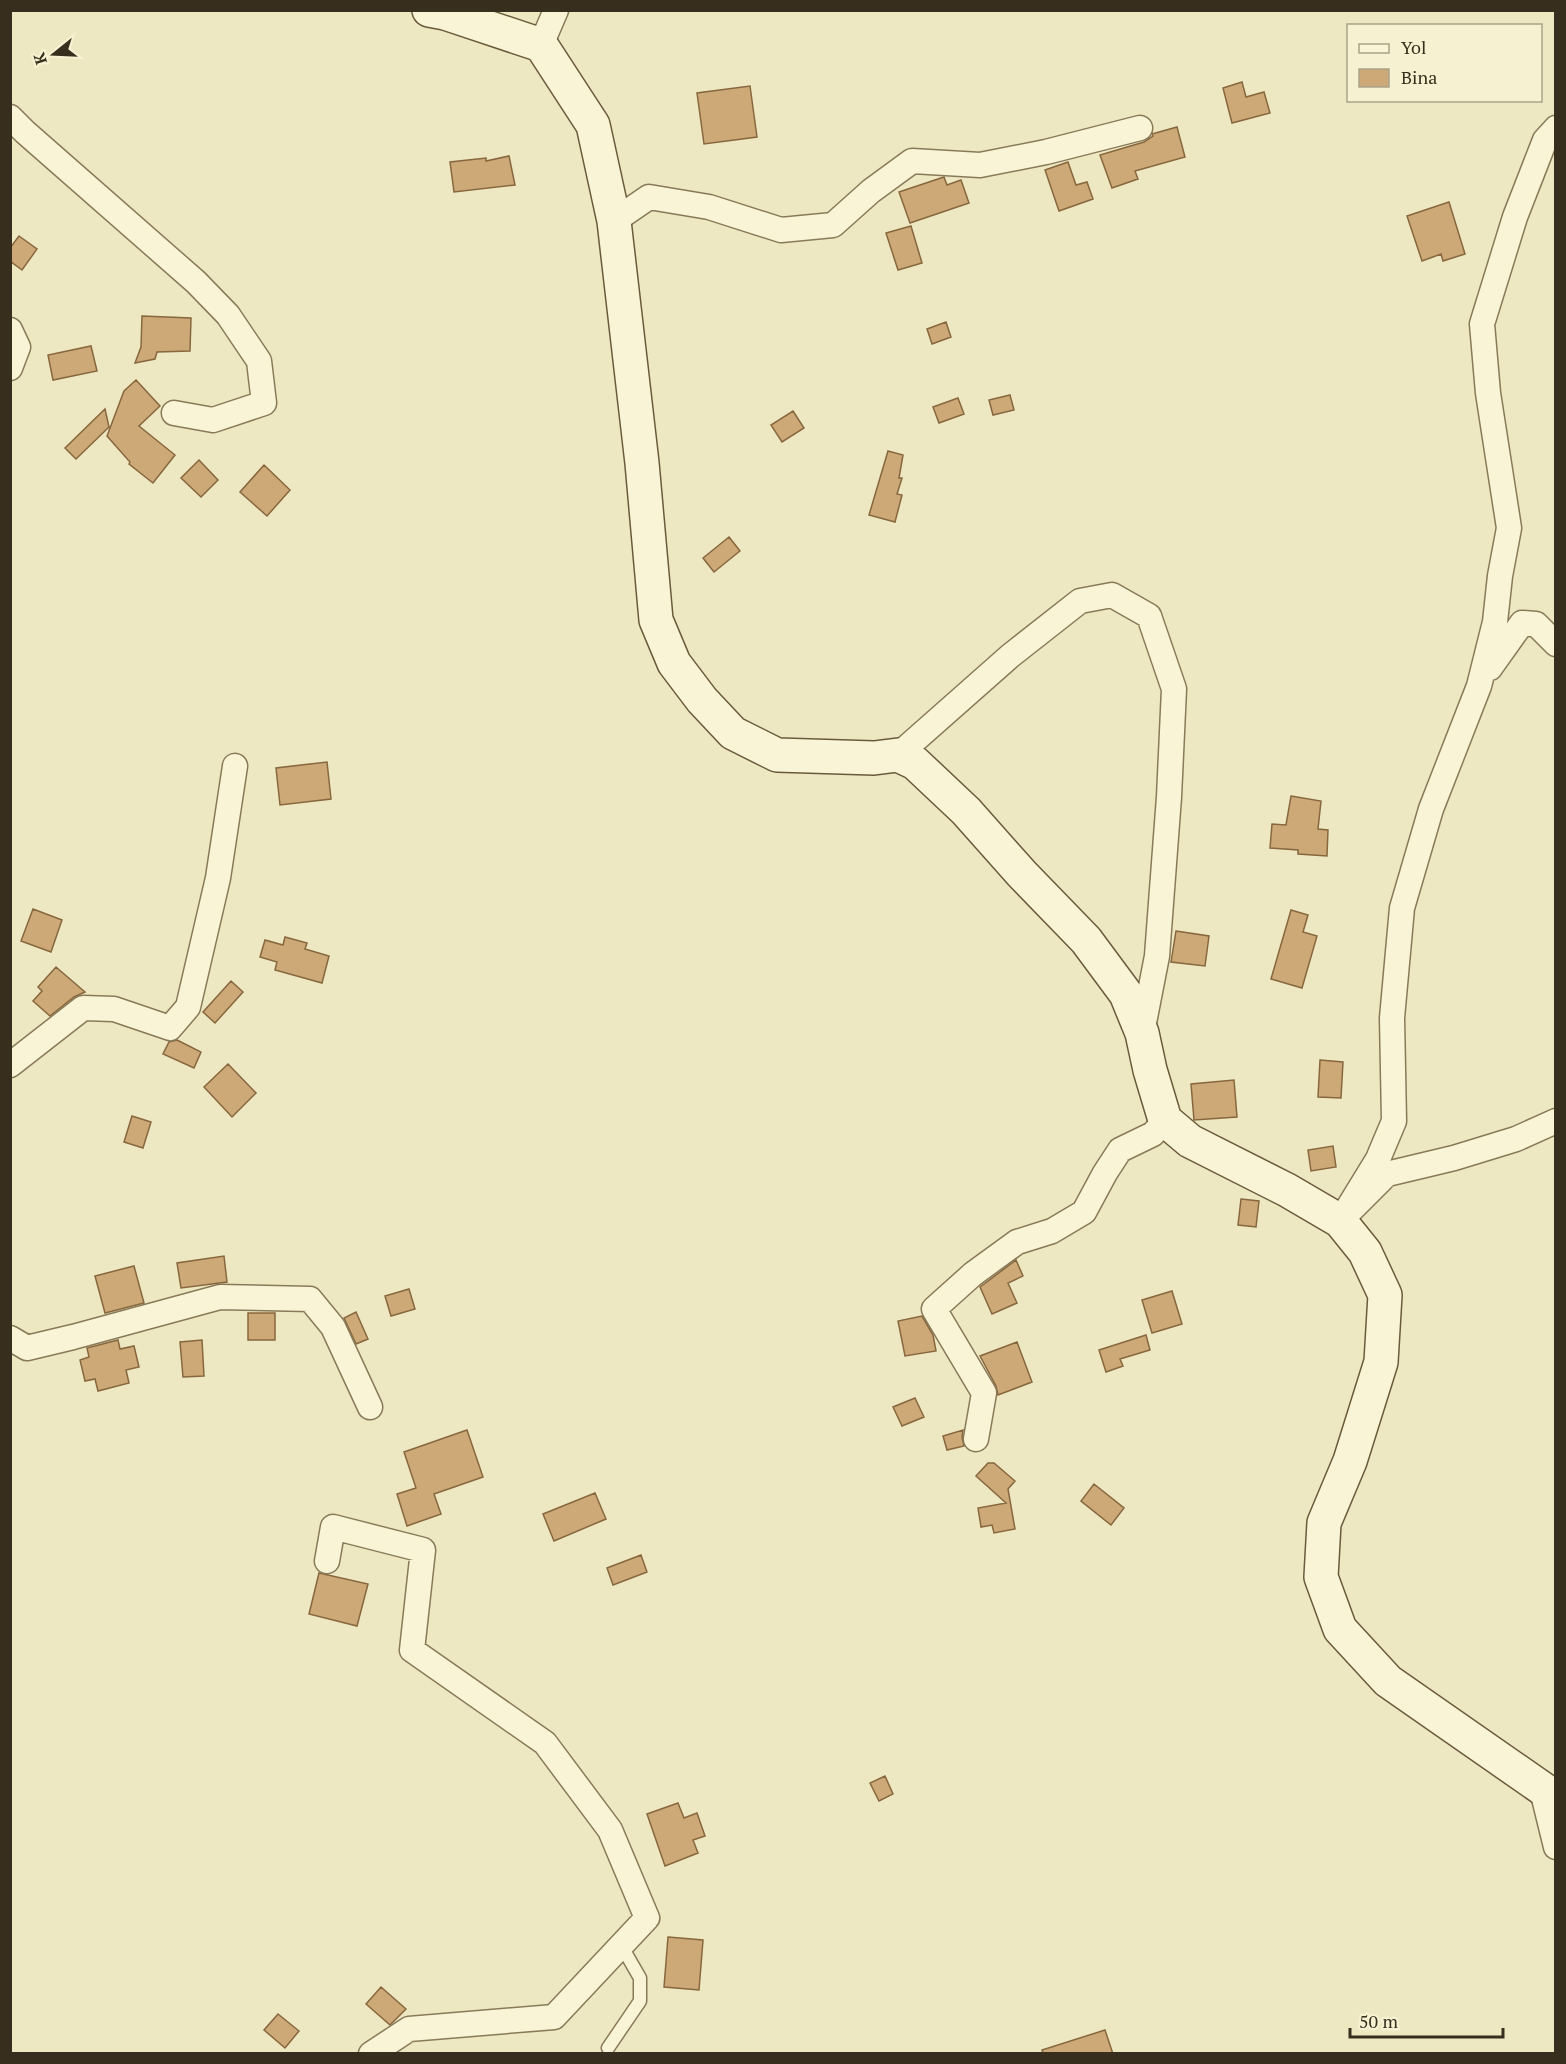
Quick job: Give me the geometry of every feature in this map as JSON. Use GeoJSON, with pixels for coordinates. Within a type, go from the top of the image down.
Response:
{"type":"FeatureCollection","features":[{"type":"Feature","properties":{"kind":"street"},"geometry":{"type":"LineString","coordinates":[[429,10],[445,13],[541,45],[593,125],[614,221],[642,463],[656,620],[674,663],[702,700],[733,733],[777,754],[874,758],[898,755],[915,763],[966,811],[1022,874],[1086,940],[1126,994],[1142,1033],[1165,1120],[1190,1141],[1287,1190],[1340,1221],[1365,1252],[1385,1295],[1381,1362],[1350,1461],[1324,1523],[1321,1577],[1340,1629],[1388,1681],[1549,1794],[1556,1847]]}},
{"type":"Feature","properties":{"kind":"street"},"geometry":{"type":"LineString","coordinates":[[541,45],[556,10]]}},
{"type":"Feature","properties":{"kind":"street"},"geometry":{"type":"LineString","coordinates":[[10,117],[196,282],[228,315],[259,361],[264,403],[213,420],[174,413]]}},
{"type":"Feature","properties":{"kind":"street"},"geometry":{"type":"LineString","coordinates":[[614,221],[649,197],[709,207],[781,230],[833,225],[871,191],[912,161],[980,165],[1046,152],[1140,128]]}},
{"type":"Feature","properties":{"kind":"street"},"geometry":{"type":"LineString","coordinates":[[1340,1221],[1378,1159],[1394,1121],[1392,1018],[1402,908],[1431,809],[1479,686],[1495,622],[1500,576],[1509,528],[1488,393],[1482,324],[1515,217],[1545,140],[1556,128]]}},
{"type":"Feature","properties":{"kind":"street"},"geometry":{"type":"LineString","coordinates":[[10,330],[18,347],[10,368]]}},
{"type":"Feature","properties":{"kind":"street"},"geometry":{"type":"LineString","coordinates":[[898,755],[1010,656],[1080,601],[1112,596],[1149,616],[1174,689],[1169,797],[1157,956],[1142,1033]]}},
{"type":"Feature","properties":{"kind":"street"},"geometry":{"type":"LineString","coordinates":[[1479,686],[1522,623],[1536,624],[1556,644]]}},
{"type":"Feature","properties":{"kind":"street"},"geometry":{"type":"LineString","coordinates":[[10,1065],[83,1008],[114,1009],[170,1028],[188,1007],[218,878],[235,766]]}},
{"type":"Feature","properties":{"kind":"street"},"geometry":{"type":"LineString","coordinates":[[976,1439],[984,1393],[934,1309],[973,1274],[1017,1242],[1052,1231],[1084,1212],[1120,1150],[1153,1134],[1165,1120]]}},
{"type":"Feature","properties":{"kind":"street"},"geometry":{"type":"LineString","coordinates":[[1340,1221],[1387,1174],[1516,1140],[1556,1121]]}},
{"type":"Feature","properties":{"kind":"street"},"geometry":{"type":"LineString","coordinates":[[10,1338],[27,1348],[220,1297],[310,1299],[333,1327],[370,1407]]}},
{"type":"Feature","properties":{"kind":"street"},"geometry":{"type":"LineString","coordinates":[[327,1561],[333,1527],[423,1550],[412,1650],[545,1743],[610,1830],[647,1918],[554,2017],[409,2029],[371,2054]]}},
{"type":"Feature","properties":{"kind":"lane"},"geometry":{"type":"LineString","coordinates":[[608,2048],[640,2001],[640,1978],[621,1945]]}},
{"type":"Feature","properties":{"kind":"building"},"geometry":{"type":"Polygon","coordinates":[[[1242,82],[1246,97],[1264,92],[1270,113],[1232,123],[1223,88],[1242,82]]]}},
{"type":"Feature","properties":{"kind":"building"},"geometry":{"type":"Polygon","coordinates":[[[750,86],[757,137],[704,144],[697,93],[750,86]]]}},
{"type":"Feature","properties":{"kind":"building"},"geometry":{"type":"Polygon","coordinates":[[[1177,127],[1185,157],[1135,171],[1138,179],[1112,188],[1100,155],[1144,142],[1153,136],[1152,134],[1177,127]]]}},
{"type":"Feature","properties":{"kind":"building"},"geometry":{"type":"Polygon","coordinates":[[[509,156],[515,185],[454,192],[450,162],[486,158],[486,161],[509,156]]]}},
{"type":"Feature","properties":{"kind":"building"},"geometry":{"type":"Polygon","coordinates":[[[1068,162],[1076,185],[1087,182],[1093,199],[1059,211],[1045,170],[1068,162]]]}},
{"type":"Feature","properties":{"kind":"building"},"geometry":{"type":"Polygon","coordinates":[[[944,177],[947,185],[961,180],[969,203],[910,223],[899,192],[944,177]]]}},
{"type":"Feature","properties":{"kind":"building"},"geometry":{"type":"Polygon","coordinates":[[[1449,202],[1465,254],[1443,261],[1441,254],[1422,261],[1407,216],[1449,202]]]}},
{"type":"Feature","properties":{"kind":"building"},"geometry":{"type":"Polygon","coordinates":[[[911,226],[922,263],[898,270],[886,233],[911,226]]]}},
{"type":"Feature","properties":{"kind":"building"},"geometry":{"type":"Polygon","coordinates":[[[19,236],[37,249],[22,270],[10,261],[10,248],[19,236]]]}},
{"type":"Feature","properties":{"kind":"building"},"geometry":{"type":"Polygon","coordinates":[[[142,316],[191,318],[190,351],[157,352],[155,359],[135,363],[141,347],[142,316]]]}},
{"type":"Feature","properties":{"kind":"building"},"geometry":{"type":"Polygon","coordinates":[[[946,322],[951,337],[932,344],[927,329],[946,322]]]}},
{"type":"Feature","properties":{"kind":"building"},"geometry":{"type":"Polygon","coordinates":[[[91,346],[97,371],[53,380],[48,355],[91,346]]]}},
{"type":"Feature","properties":{"kind":"building"},"geometry":{"type":"Polygon","coordinates":[[[136,380],[160,406],[139,426],[175,455],[153,483],[129,464],[130,462],[107,436],[124,391],[136,380]]]}},
{"type":"Feature","properties":{"kind":"building"},"geometry":{"type":"Polygon","coordinates":[[[1010,395],[1014,410],[993,415],[989,400],[1010,395]]]}},
{"type":"Feature","properties":{"kind":"building"},"geometry":{"type":"Polygon","coordinates":[[[958,398],[964,414],[939,423],[933,407],[958,398]]]}},
{"type":"Feature","properties":{"kind":"building"},"geometry":{"type":"Polygon","coordinates":[[[105,409],[109,427],[76,459],[65,448],[105,409]]]}},
{"type":"Feature","properties":{"kind":"building"},"geometry":{"type":"Polygon","coordinates":[[[793,411],[804,428],[782,442],[771,425],[793,411]]]}},
{"type":"Feature","properties":{"kind":"building"},"geometry":{"type":"Polygon","coordinates":[[[888,451],[903,455],[899,478],[902,478],[897,494],[902,495],[895,522],[869,515],[888,451]]]}},
{"type":"Feature","properties":{"kind":"building"},"geometry":{"type":"Polygon","coordinates":[[[199,460],[218,480],[201,497],[181,478],[199,460]]]}},
{"type":"Feature","properties":{"kind":"building"},"geometry":{"type":"Polygon","coordinates":[[[264,465],[290,490],[267,516],[240,492],[264,465]]]}},
{"type":"Feature","properties":{"kind":"building"},"geometry":{"type":"Polygon","coordinates":[[[729,537],[740,551],[714,572],[703,558],[729,537]]]}},
{"type":"Feature","properties":{"kind":"building"},"geometry":{"type":"Polygon","coordinates":[[[327,762],[331,799],[280,805],[276,768],[327,762]]]}},
{"type":"Feature","properties":{"kind":"building"},"geometry":{"type":"Polygon","coordinates":[[[1291,796],[1321,801],[1318,829],[1328,830],[1327,856],[1298,854],[1298,850],[1270,848],[1272,824],[1286,825],[1291,796]]]}},
{"type":"Feature","properties":{"kind":"building"},"geometry":{"type":"Polygon","coordinates":[[[33,909],[62,920],[51,952],[21,941],[33,909]]]}},
{"type":"Feature","properties":{"kind":"building"},"geometry":{"type":"Polygon","coordinates":[[[1291,910],[1308,915],[1303,932],[1317,936],[1302,988],[1271,979],[1291,910]]]}},
{"type":"Feature","properties":{"kind":"building"},"geometry":{"type":"Polygon","coordinates":[[[1176,931],[1209,936],[1205,966],[1171,962],[1176,931]]]}},
{"type":"Feature","properties":{"kind":"building"},"geometry":{"type":"Polygon","coordinates":[[[285,937],[307,943],[305,949],[329,956],[322,983],[275,970],[277,962],[260,957],[265,940],[283,945],[285,937]]]}},
{"type":"Feature","properties":{"kind":"building"},"geometry":{"type":"Polygon","coordinates":[[[56,967],[85,992],[74,997],[50,1016],[33,1001],[42,991],[38,987],[56,967]]]}},
{"type":"Feature","properties":{"kind":"building"},"geometry":{"type":"Polygon","coordinates":[[[231,981],[243,992],[215,1023],[203,1012],[231,981]]]}},
{"type":"Feature","properties":{"kind":"building"},"geometry":{"type":"Polygon","coordinates":[[[177,1040],[201,1052],[194,1068],[163,1054],[169,1042],[177,1040]]]}},
{"type":"Feature","properties":{"kind":"building"},"geometry":{"type":"Polygon","coordinates":[[[1320,1060],[1343,1062],[1341,1098],[1318,1097],[1320,1060]]]}},
{"type":"Feature","properties":{"kind":"building"},"geometry":{"type":"Polygon","coordinates":[[[228,1064],[256,1093],[232,1117],[204,1087],[228,1064]]]}},
{"type":"Feature","properties":{"kind":"building"},"geometry":{"type":"Polygon","coordinates":[[[1234,1080],[1237,1117],[1194,1120],[1191,1084],[1234,1080]]]}},
{"type":"Feature","properties":{"kind":"building"},"geometry":{"type":"Polygon","coordinates":[[[132,1116],[151,1122],[143,1148],[124,1142],[132,1116]]]}},
{"type":"Feature","properties":{"kind":"building"},"geometry":{"type":"Polygon","coordinates":[[[1333,1146],[1336,1167],[1311,1171],[1308,1150],[1333,1146]]]}},
{"type":"Feature","properties":{"kind":"building"},"geometry":{"type":"Polygon","coordinates":[[[1241,1199],[1259,1201],[1256,1227],[1238,1225],[1241,1199]]]}},
{"type":"Feature","properties":{"kind":"building"},"geometry":{"type":"Polygon","coordinates":[[[224,1256],[227,1282],[181,1288],[177,1263],[224,1256]]]}},
{"type":"Feature","properties":{"kind":"building"},"geometry":{"type":"Polygon","coordinates":[[[1016,1260],[1023,1276],[1008,1283],[1017,1303],[992,1314],[980,1287],[1016,1260]]]}},
{"type":"Feature","properties":{"kind":"building"},"geometry":{"type":"Polygon","coordinates":[[[134,1266],[144,1303],[105,1313],[95,1276],[134,1266]]]}},
{"type":"Feature","properties":{"kind":"building"},"geometry":{"type":"Polygon","coordinates":[[[409,1289],[415,1309],[391,1316],[385,1296],[409,1289]]]}},
{"type":"Feature","properties":{"kind":"building"},"geometry":{"type":"Polygon","coordinates":[[[1172,1291],[1182,1324],[1152,1333],[1142,1300],[1172,1291]]]}},
{"type":"Feature","properties":{"kind":"building"},"geometry":{"type":"Polygon","coordinates":[[[356,1312],[368,1339],[356,1344],[344,1318],[356,1312]]]}},
{"type":"Feature","properties":{"kind":"building"},"geometry":{"type":"Polygon","coordinates":[[[248,1313],[275,1313],[275,1340],[248,1340],[248,1313]]]}},
{"type":"Feature","properties":{"kind":"building"},"geometry":{"type":"Polygon","coordinates":[[[922,1316],[933,1335],[936,1351],[905,1356],[898,1321],[922,1316]]]}},
{"type":"Feature","properties":{"kind":"building"},"geometry":{"type":"Polygon","coordinates":[[[1146,1335],[1150,1350],[1120,1359],[1123,1366],[1106,1372],[1099,1350],[1146,1335]]]}},
{"type":"Feature","properties":{"kind":"building"},"geometry":{"type":"Polygon","coordinates":[[[118,1340],[120,1349],[134,1346],[139,1367],[126,1370],[129,1383],[98,1391],[95,1379],[85,1381],[80,1360],[89,1357],[87,1348],[118,1340]]]}},
{"type":"Feature","properties":{"kind":"building"},"geometry":{"type":"Polygon","coordinates":[[[202,1340],[204,1376],[183,1377],[180,1342],[202,1340]]]}},
{"type":"Feature","properties":{"kind":"building"},"geometry":{"type":"Polygon","coordinates":[[[1017,1342],[1032,1382],[998,1395],[996,1386],[980,1356],[1017,1342]]]}},
{"type":"Feature","properties":{"kind":"building"},"geometry":{"type":"Polygon","coordinates":[[[915,1398],[924,1417],[902,1426],[893,1407],[915,1398]]]}},
{"type":"Feature","properties":{"kind":"building"},"geometry":{"type":"Polygon","coordinates":[[[467,1430],[483,1477],[434,1494],[441,1514],[407,1526],[397,1494],[416,1488],[404,1452],[467,1430]]]}},
{"type":"Feature","properties":{"kind":"building"},"geometry":{"type":"Polygon","coordinates":[[[963,1430],[964,1446],[947,1450],[943,1436],[963,1430]]]}},
{"type":"Feature","properties":{"kind":"building"},"geometry":{"type":"Polygon","coordinates":[[[988,1463],[994,1463],[1015,1481],[1008,1489],[1015,1529],[994,1533],[992,1525],[981,1527],[978,1508],[1006,1503],[976,1476],[988,1463]]]}},
{"type":"Feature","properties":{"kind":"building"},"geometry":{"type":"Polygon","coordinates":[[[1094,1484],[1124,1508],[1111,1525],[1081,1501],[1094,1484]]]}},
{"type":"Feature","properties":{"kind":"building"},"geometry":{"type":"Polygon","coordinates":[[[595,1493],[606,1519],[554,1541],[543,1514],[595,1493]]]}},
{"type":"Feature","properties":{"kind":"building"},"geometry":{"type":"Polygon","coordinates":[[[641,1555],[647,1572],[613,1585],[607,1568],[641,1555]]]}},
{"type":"Feature","properties":{"kind":"building"},"geometry":{"type":"Polygon","coordinates":[[[319,1573],[368,1584],[357,1626],[309,1614],[319,1573]]]}},
{"type":"Feature","properties":{"kind":"building"},"geometry":{"type":"Polygon","coordinates":[[[885,1776],[893,1794],[879,1801],[870,1783],[885,1776]]]}},
{"type":"Feature","properties":{"kind":"building"},"geometry":{"type":"Polygon","coordinates":[[[678,1803],[684,1818],[697,1813],[705,1836],[693,1840],[698,1853],[665,1866],[647,1814],[678,1803]]]}},
{"type":"Feature","properties":{"kind":"building"},"geometry":{"type":"Polygon","coordinates":[[[668,1937],[703,1940],[699,1990],[664,1987],[668,1937]]]}},
{"type":"Feature","properties":{"kind":"building"},"geometry":{"type":"Polygon","coordinates":[[[381,1987],[406,2009],[390,2025],[366,2004],[381,1987]]]}},
{"type":"Feature","properties":{"kind":"building"},"geometry":{"type":"Polygon","coordinates":[[[278,2014],[299,2031],[285,2048],[264,2030],[278,2014]]]}},
{"type":"Feature","properties":{"kind":"building"},"geometry":{"type":"Polygon","coordinates":[[[1105,2030],[1113,2054],[1043,2054],[1042,2050],[1105,2030]]]}}]}
